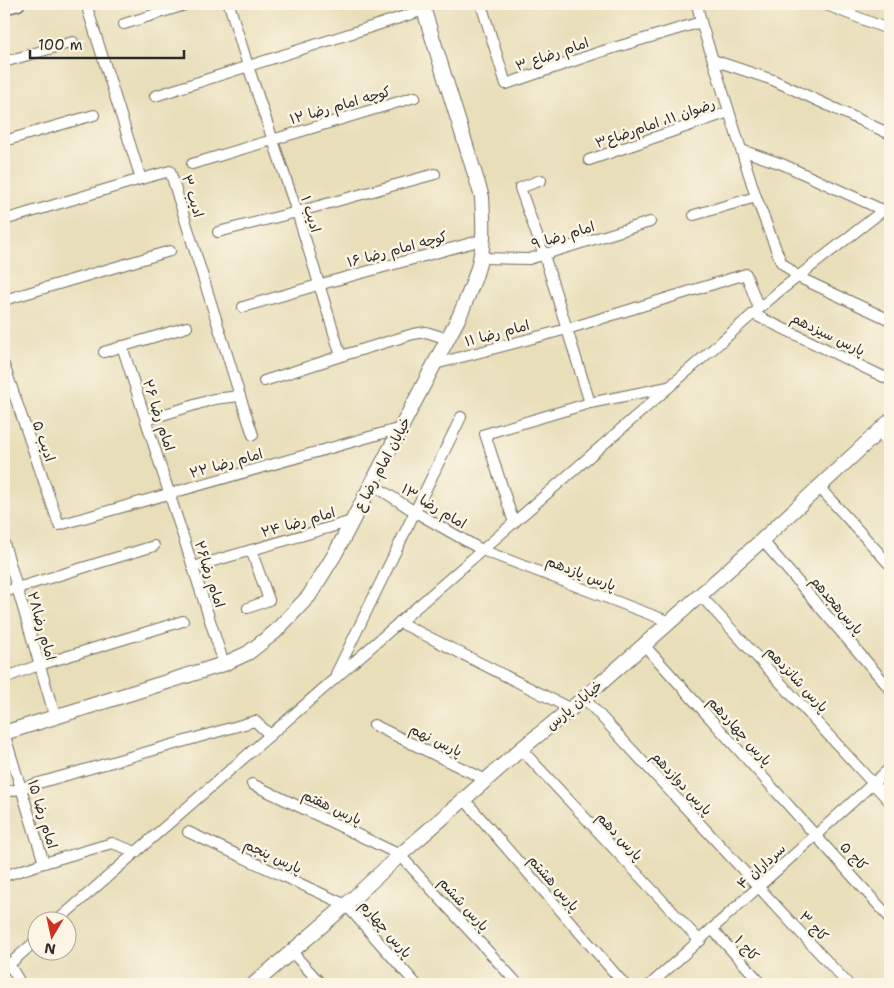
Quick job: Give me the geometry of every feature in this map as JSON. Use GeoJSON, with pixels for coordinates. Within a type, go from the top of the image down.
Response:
{"type":"FeatureCollection","features":[{"type":"Feature","properties":{"kind":"main road","name":"خیابان امام رضا ع"},"geometry":{"type":"LineString","coordinates":[[4,733],[224,664],[248,653],[275,632],[309,596],[335,554],[459,317],[481,258],[483,228],[482,197],[423,7]]}},
{"type":"Feature","properties":{"kind":"main road","name":"خیابان پارس"},"geometry":{"type":"LineString","coordinates":[[254,984],[521,749],[584,698],[670,622],[762,540],[890,420]]}},
{"type":"Feature","properties":{"kind":"street"},"geometry":{"type":"LineString","coordinates":[[4,8],[18,4]]}},
{"type":"Feature","properties":{"kind":"street"},"geometry":{"type":"LineString","coordinates":[[4,220],[141,180],[86,4]]}},
{"type":"Feature","properties":{"kind":"street"},"geometry":{"type":"LineString","coordinates":[[124,24],[188,4]]}},
{"type":"Feature","properties":{"kind":"street","name":"ادیب ۱"},"geometry":{"type":"LineString","coordinates":[[229,4],[297,212],[341,356]]}},
{"type":"Feature","properties":{"kind":"street","name":"امام رضا‌ع ۳"},"geometry":{"type":"LineString","coordinates":[[481,4],[506,84],[600,52],[700,22]]}},
{"type":"Feature","properties":{"kind":"street"},"geometry":{"type":"LineString","coordinates":[[697,4],[700,22],[756,197],[781,262],[798,277],[890,320]]}},
{"type":"Feature","properties":{"kind":"street"},"geometry":{"type":"LineString","coordinates":[[824,4],[889,26]]}},
{"type":"Feature","properties":{"kind":"street"},"geometry":{"type":"LineString","coordinates":[[155,96],[423,7]]}},
{"type":"Feature","properties":{"kind":"street"},"geometry":{"type":"LineString","coordinates":[[4,62],[72,42]]}},
{"type":"Feature","properties":{"kind":"street"},"geometry":{"type":"LineString","coordinates":[[712,60],[773,80],[890,134]]}},
{"type":"Feature","properties":{"kind":"street","name":"کوچه امام رضا ۱۲"},"geometry":{"type":"LineString","coordinates":[[192,164],[416,97]]}},
{"type":"Feature","properties":{"kind":"street","name":"رضوان ۱۱، امام‌رضا‌ع‌۳"},"geometry":{"type":"LineString","coordinates":[[589,160],[729,112]]}},
{"type":"Feature","properties":{"kind":"street"},"geometry":{"type":"LineString","coordinates":[[4,141],[94,115]]}},
{"type":"Feature","properties":{"kind":"street"},"geometry":{"type":"LineString","coordinates":[[69,910],[756,311],[888,209],[782,164],[741,150]]}},
{"type":"Feature","properties":{"kind":"street","name":"ادیب ۳"},"geometry":{"type":"LineString","coordinates":[[141,180],[170,171],[253,435]]}},
{"type":"Feature","properties":{"kind":"street"},"geometry":{"type":"LineString","coordinates":[[218,232],[435,174]]}},
{"type":"Feature","properties":{"kind":"street"},"geometry":{"type":"LineString","coordinates":[[541,180],[520,188],[544,255],[590,403]]}},
{"type":"Feature","properties":{"kind":"street"},"geometry":{"type":"LineString","coordinates":[[694,214],[756,197]]}},
{"type":"Feature","properties":{"kind":"street","name":"امام رضا ۹"},"geometry":{"type":"LineString","coordinates":[[481,258],[529,260],[650,222]]}},
{"type":"Feature","properties":{"kind":"street","name":"کوچه امام رضا ۱۶"},"geometry":{"type":"LineString","coordinates":[[243,308],[318,285],[482,240]]}},
{"type":"Feature","properties":{"kind":"street"},"geometry":{"type":"LineString","coordinates":[[4,300],[170,251]]}},
{"type":"Feature","properties":{"kind":"street","name":"امام رضا ۱۱"},"geometry":{"type":"LineString","coordinates":[[435,364],[567,329],[746,274],[756,311]]}},
{"type":"Feature","properties":{"kind":"street","name":"پارس‌ سیزدهم"},"geometry":{"type":"LineString","coordinates":[[756,311],[890,380]]}},
{"type":"Feature","properties":{"kind":"street"},"geometry":{"type":"LineString","coordinates":[[104,352],[186,328]]}},
{"type":"Feature","properties":{"kind":"street"},"geometry":{"type":"LineString","coordinates":[[264,381],[341,356],[426,332],[448,339]]}},
{"type":"Feature","properties":{"kind":"street","name":"امام رضا ۲۶"},"geometry":{"type":"LineString","coordinates":[[122,346],[169,493]]}},
{"type":"Feature","properties":{"kind":"street","name":"ادیب ۵"},"geometry":{"type":"LineString","coordinates":[[4,365],[8,389],[59,525]]}},
{"type":"Feature","properties":{"kind":"street"},"geometry":{"type":"LineString","coordinates":[[514,523],[484,434],[590,403],[669,387]]}},
{"type":"Feature","properties":{"kind":"street"},"geometry":{"type":"LineString","coordinates":[[146,420],[214,399],[240,396]]}},
{"type":"Feature","properties":{"kind":"street"},"geometry":{"type":"LineString","coordinates":[[333,680],[462,417]]}},
{"type":"Feature","properties":{"kind":"street","name":"امام رضا ۲۲"},"geometry":{"type":"LineString","coordinates":[[59,525],[401,428]]}},
{"type":"Feature","properties":{"kind":"street"},"geometry":{"type":"LineString","coordinates":[[878,432],[890,446]]}},
{"type":"Feature","properties":{"kind":"street","name":"امام رضا ۱۳"},"geometry":{"type":"LineString","coordinates":[[372,484],[415,512],[482,550]]}},
{"type":"Feature","properties":{"kind":"street"},"geometry":{"type":"LineString","coordinates":[[820,486],[890,565]]}},
{"type":"Feature","properties":{"kind":"street","name":"امام رضا۲۶"},"geometry":{"type":"LineString","coordinates":[[169,493],[224,664]]}},
{"type":"Feature","properties":{"kind":"street","name":"امام رضا ۲۴"},"geometry":{"type":"LineString","coordinates":[[193,567],[352,521]]}},
{"type":"Feature","properties":{"kind":"street","name":"پارس‌‌هجدهم"},"geometry":{"type":"LineString","coordinates":[[762,540],[890,689]]}},
{"type":"Feature","properties":{"kind":"street","name":"امام رضا۲۸"},"geometry":{"type":"LineString","coordinates":[[4,543],[55,717]]}},
{"type":"Feature","properties":{"kind":"street"},"geometry":{"type":"LineString","coordinates":[[4,592],[154,546]]}},
{"type":"Feature","properties":{"kind":"street","name":"امام رضا ۲۴"},"geometry":{"type":"LineString","coordinates":[[248,608],[269,600],[251,550]]}},
{"type":"Feature","properties":{"kind":"street","name":"پارس‌‌ یازدهم"},"geometry":{"type":"LineString","coordinates":[[482,550],[670,622]]}},
{"type":"Feature","properties":{"kind":"street","name":"پارس‌‌ شانزدهم"},"geometry":{"type":"LineString","coordinates":[[700,595],[890,802]]}},
{"type":"Feature","properties":{"kind":"street"},"geometry":{"type":"LineString","coordinates":[[4,678],[39,664],[183,621]]}},
{"type":"Feature","properties":{"kind":"street"},"geometry":{"type":"LineString","coordinates":[[399,622],[571,709]]}},
{"type":"Feature","properties":{"kind":"street","name":"پارس‌‌ چهاردهم"},"geometry":{"type":"LineString","coordinates":[[644,645],[816,835]]}},
{"type":"Feature","properties":{"kind":"street","name":"پارس‌‌ دوازدهم"},"geometry":{"type":"LineString","coordinates":[[584,698],[759,887]]}},
{"type":"Feature","properties":{"kind":"street"},"geometry":{"type":"LineString","coordinates":[[4,793],[255,720],[270,735]]}},
{"type":"Feature","properties":{"kind":"street","name":"پارس‌‌ نهم"},"geometry":{"type":"LineString","coordinates":[[374,725],[486,780]]}},
{"type":"Feature","properties":{"kind":"street","name":"۱۵ امام رضا"},"geometry":{"type":"LineString","coordinates":[[4,733],[44,863],[4,876]]}},
{"type":"Feature","properties":{"kind":"street","name":"پارس‌‌ دهم"},"geometry":{"type":"LineString","coordinates":[[521,749],[700,941]]}},
{"type":"Feature","properties":{"kind":"street","name":"سرداران ۴"},"geometry":{"type":"LineString","coordinates":[[656,983],[712,929],[890,768]]}},
{"type":"Feature","properties":{"kind":"street","name":"پارس‌‌ هفتم"},"geometry":{"type":"LineString","coordinates":[[252,784],[400,855]]}},
{"type":"Feature","properties":{"kind":"street","name":"پارس‌‌ هشتم"},"geometry":{"type":"LineString","coordinates":[[464,799],[624,984]]}},
{"type":"Feature","properties":{"kind":"street","name":"پارس‌‌ پنجم"},"geometry":{"type":"LineString","coordinates":[[188,832],[346,905]]}},
{"type":"Feature","properties":{"kind":"street","name":"کاج ۵"},"geometry":{"type":"LineString","coordinates":[[816,835],[890,918]]}},
{"type":"Feature","properties":{"kind":"street"},"geometry":{"type":"LineString","coordinates":[[44,863],[112,843],[136,852]]}},
{"type":"Feature","properties":{"kind":"street","name":"پارس‌‌ ششم"},"geometry":{"type":"LineString","coordinates":[[400,855],[518,984]]}},
{"type":"Feature","properties":{"kind":"street","name":"کاج ۳"},"geometry":{"type":"LineString","coordinates":[[759,887],[848,984]]}},
{"type":"Feature","properties":{"kind":"street","name":"پارس‌‌ چهارم"},"geometry":{"type":"LineString","coordinates":[[346,905],[416,984]]}},
{"type":"Feature","properties":{"kind":"street","name":"کاج ۱"},"geometry":{"type":"LineString","coordinates":[[712,929],[762,984]]}},
{"type":"Feature","properties":{"kind":"street"},"geometry":{"type":"LineString","coordinates":[[21,984],[6,967],[28,948]]}},
{"type":"Feature","properties":{"kind":"street"},"geometry":{"type":"LineString","coordinates":[[291,951],[321,984]]}}]}
